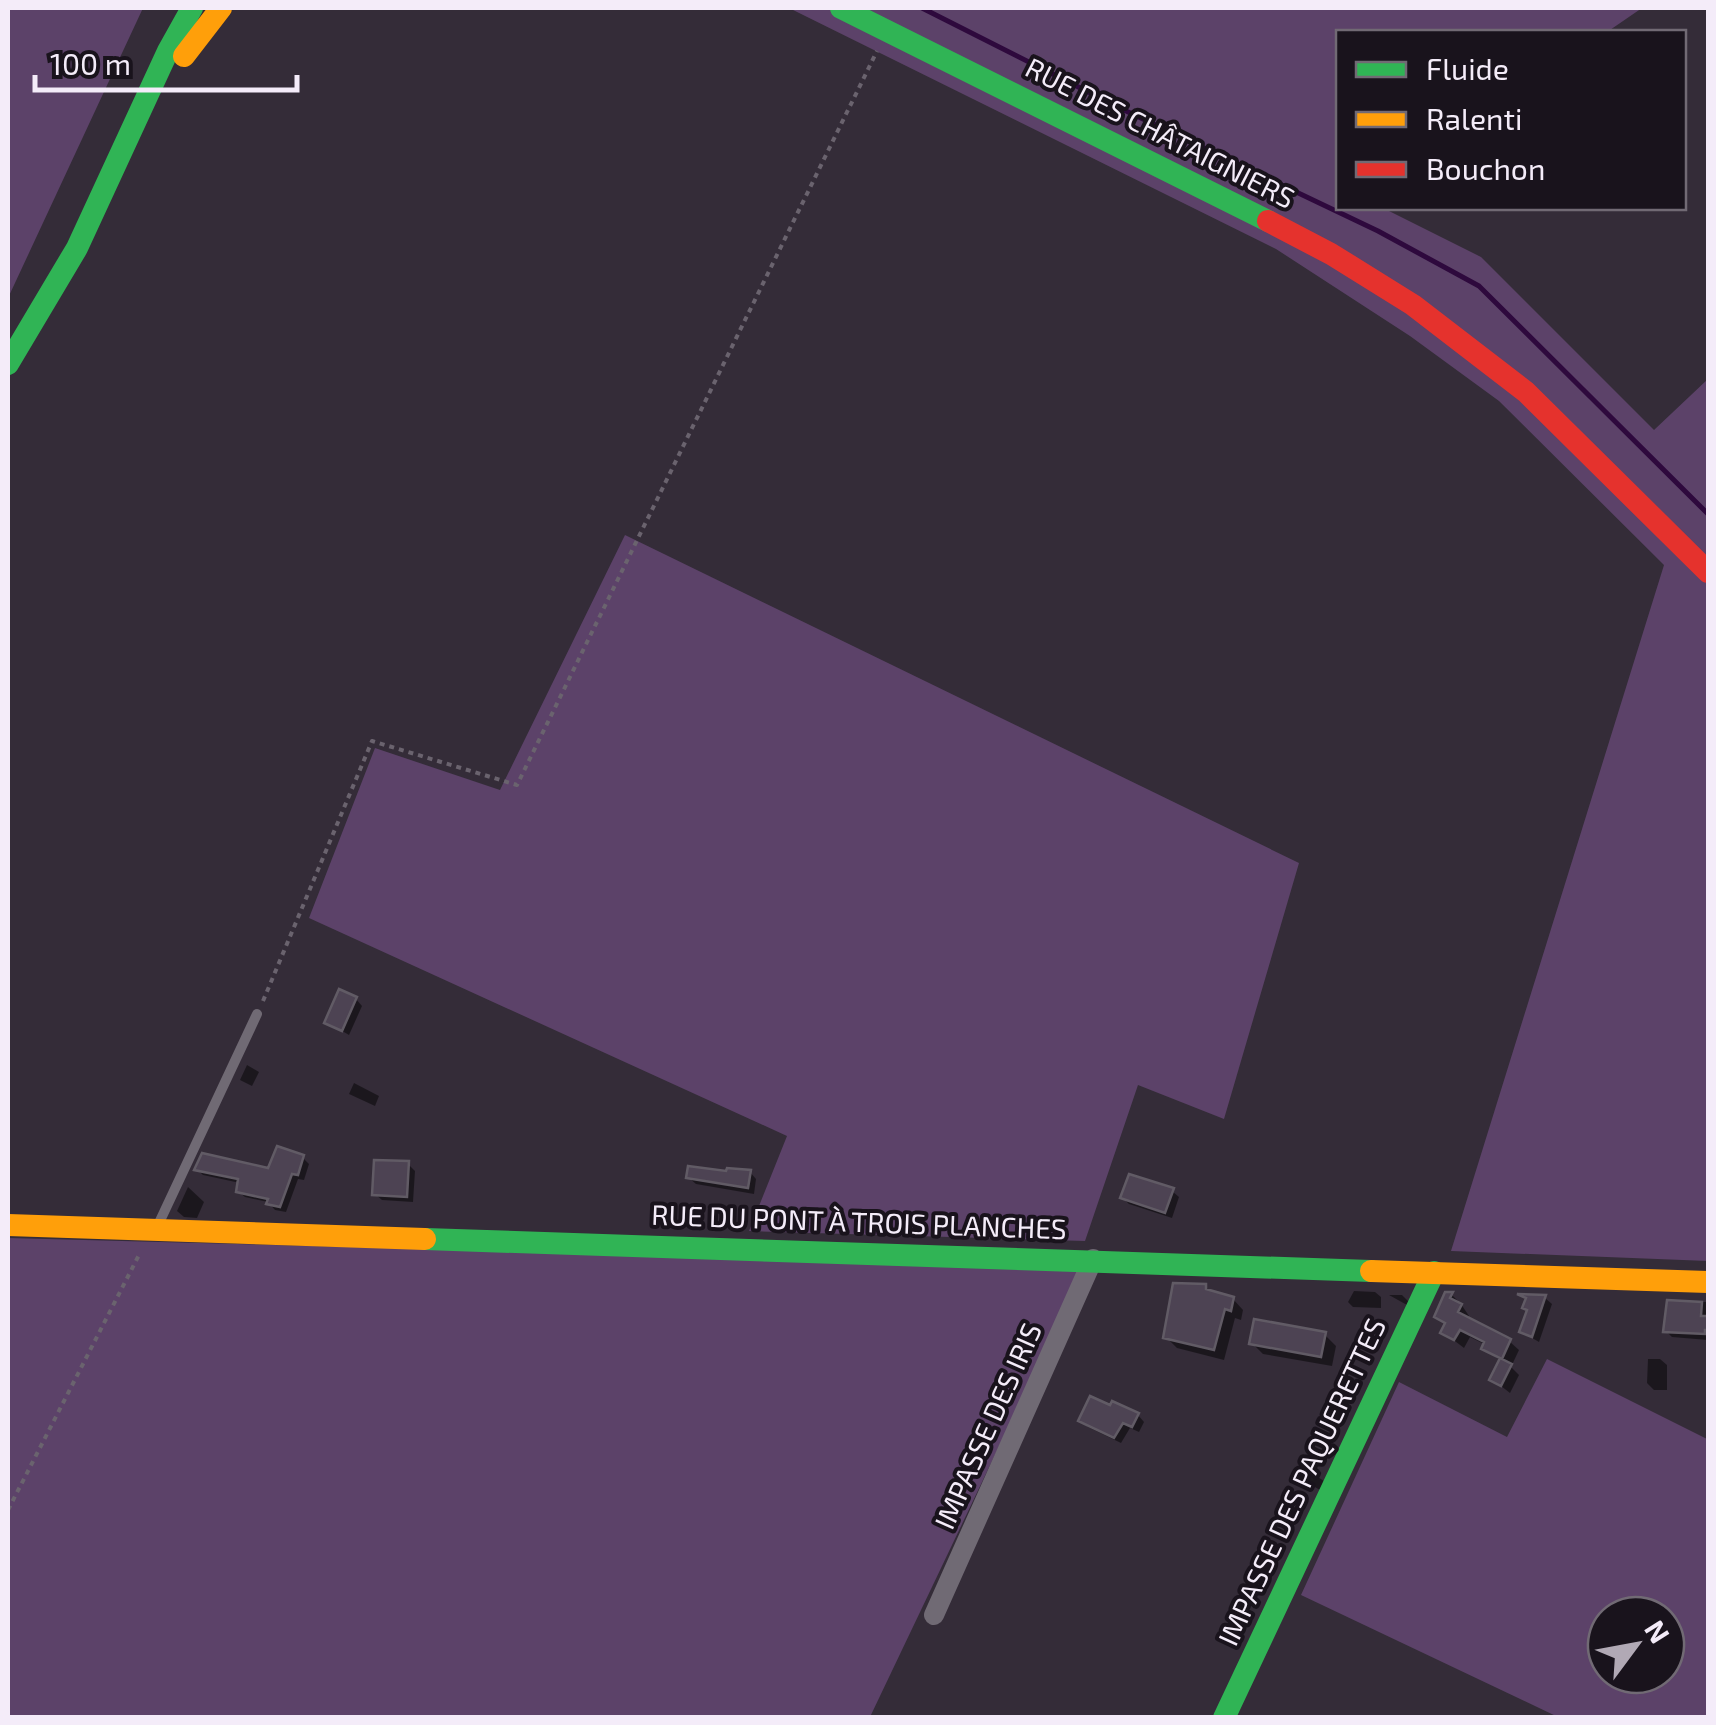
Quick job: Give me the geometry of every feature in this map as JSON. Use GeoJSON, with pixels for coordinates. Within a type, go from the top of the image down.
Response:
{"type":"FeatureCollection","features":[{"type":"Feature","properties":{"kind":"street"},"geometry":{"type":"LineString","coordinates":[[8,364],[54,291],[166,54],[192,8]]}},
{"type":"Feature","properties":{"kind":"street"},"geometry":{"type":"LineString","coordinates":[[135,125],[221,8]]}},
{"type":"Feature","properties":{"kind":"street","name":"RUE DES CHÂTAIGNIERS"},"geometry":{"type":"LineString","coordinates":[[840,8],[1274,223],[1413,305],[1526,392],[1708,572]]}},
{"type":"Feature","properties":{"kind":"street","name":"RUE DU PONT À TROIS PLANCHES"},"geometry":{"type":"LineString","coordinates":[[8,1225],[1708,1282]]}},
{"type":"Feature","properties":{"kind":"street","name":"IMPASSE DES IRIS"},"geometry":{"type":"LineString","coordinates":[[934,1615],[1093,1259]]}},
{"type":"Feature","properties":{"kind":"street","name":"IMPASSE DES PAQUERETTES"},"geometry":{"type":"LineString","coordinates":[[1224,1718],[1434,1272]]}},
{"type":"Feature","properties":{"kind":"lane"},"geometry":{"type":"LineString","coordinates":[[153,1231],[257,1014]]}},
{"type":"Feature","properties":{"kind":"path"},"geometry":{"type":"LineString","coordinates":[[257,1014],[372,741],[516,785],[887,30]]}},
{"type":"Feature","properties":{"kind":"path"},"geometry":{"type":"LineString","coordinates":[[8,1510],[153,1231]]}},
{"type":"Feature","properties":{"kind":"shaded area"},"geometry":{"type":"Polygon","coordinates":[[[8,8],[143,8],[8,298],[8,8]]]}},
{"type":"Feature","properties":{"kind":"shaded area"},"geometry":{"type":"Polygon","coordinates":[[[789,8],[1642,8],[1610,30],[1336,30],[1336,210],[1387,210],[1481,257],[1654,430],[1708,379],[1708,1261],[1451,1251],[1664,565],[1499,401],[1410,336],[1276,249],[789,8]]]}},
{"type":"Feature","properties":{"kind":"shaded area"},"geometry":{"type":"Polygon","coordinates":[[[625,535],[1299,863],[1224,1119],[1138,1085],[1085,1241],[749,1231],[787,1136],[309,918],[375,748],[500,790],[625,535]]]}},
{"type":"Feature","properties":{"kind":"shaded area"},"geometry":{"type":"Polygon","coordinates":[[[8,1238],[1085,1266],[870,1717],[8,1718],[8,1238]]]}},
{"type":"Feature","properties":{"kind":"shaded area"},"geometry":{"type":"Polygon","coordinates":[[[1547,1359],[1708,1437],[1708,1717],[1558,1717],[1301,1595],[1399,1382],[1507,1437],[1547,1359]]]}},
{"type":"Feature","properties":{"kind":"building"},"geometry":{"type":"Polygon","coordinates":[[[339,989],[357,997],[342,1031],[324,1023],[339,989]]]}},
{"type":"Feature","properties":{"kind":"building"},"geometry":{"type":"Polygon","coordinates":[[[277,1146],[304,1155],[280,1207],[266,1204],[268,1199],[236,1192],[238,1179],[194,1170],[202,1153],[268,1168],[277,1146]]]}},
{"type":"Feature","properties":{"kind":"building"},"geometry":{"type":"Polygon","coordinates":[[[374,1160],[409,1161],[407,1197],[372,1195],[374,1160]]]}},
{"type":"Feature","properties":{"kind":"building"},"geometry":{"type":"Polygon","coordinates":[[[688,1166],[751,1170],[748,1188],[686,1178],[688,1166]]]}},
{"type":"Feature","properties":{"kind":"building"},"geometry":{"type":"Polygon","coordinates":[[[1129,1174],[1174,1188],[1165,1213],[1120,1198],[1129,1174]]]}},
{"type":"Feature","properties":{"kind":"building"},"geometry":{"type":"Polygon","coordinates":[[[1173,1283],[1206,1284],[1206,1289],[1234,1297],[1231,1311],[1225,1309],[1214,1350],[1163,1338],[1173,1283]]]}},
{"type":"Feature","properties":{"kind":"building"},"geometry":{"type":"Polygon","coordinates":[[[1445,1292],[1453,1292],[1450,1298],[1462,1304],[1458,1312],[1511,1339],[1502,1359],[1512,1364],[1501,1386],[1489,1380],[1500,1358],[1481,1349],[1484,1342],[1460,1330],[1454,1340],[1440,1333],[1445,1323],[1434,1317],[1445,1292]]]}},
{"type":"Feature","properties":{"kind":"building"},"geometry":{"type":"Polygon","coordinates":[[[1517,1294],[1546,1295],[1532,1337],[1519,1332],[1527,1310],[1522,1308],[1526,1298],[1517,1294]]]}},
{"type":"Feature","properties":{"kind":"building"},"geometry":{"type":"Polygon","coordinates":[[[1667,1300],[1702,1302],[1701,1316],[1708,1316],[1705,1334],[1663,1332],[1667,1300]]]}},
{"type":"Feature","properties":{"kind":"building"},"geometry":{"type":"Polygon","coordinates":[[[1254,1319],[1326,1332],[1321,1357],[1249,1344],[1254,1319]]]}},
{"type":"Feature","properties":{"kind":"building"},"geometry":{"type":"Polygon","coordinates":[[[1090,1396],[1139,1413],[1132,1427],[1123,1423],[1114,1438],[1078,1421],[1090,1396]]]}},
{"type":"Feature","properties":{"kind":"waterway"},"geometry":{"type":"LineString","coordinates":[[922,8],[1378,231],[1479,286],[1708,514]]}},
{"type":"Feature","properties":{"kind":"traffic: fast"},"geometry":{"type":"LineString","coordinates":[[8,364],[77,248],[168,51],[192,8]]}},
{"type":"Feature","properties":{"kind":"traffic: fast"},"geometry":{"type":"LineString","coordinates":[[841,8],[1268,221]]}},
{"type":"Feature","properties":{"kind":"traffic: fast"},"geometry":{"type":"LineString","coordinates":[[425,1239],[1371,1271]]}},
{"type":"Feature","properties":{"kind":"traffic: fast"},"geometry":{"type":"LineString","coordinates":[[1224,1718],[1434,1272]]}},
{"type":"Feature","properties":{"kind":"traffic: slow"},"geometry":{"type":"LineString","coordinates":[[184,56],[221,8]]}},
{"type":"Feature","properties":{"kind":"traffic: slow"},"geometry":{"type":"LineString","coordinates":[[8,1225],[425,1239]]}},
{"type":"Feature","properties":{"kind":"traffic: slow"},"geometry":{"type":"LineString","coordinates":[[1371,1271],[1708,1282]]}},
{"type":"Feature","properties":{"kind":"traffic: jam"},"geometry":{"type":"LineString","coordinates":[[1268,221],[1331,254],[1413,305],[1526,392],[1708,572]]}}]}
